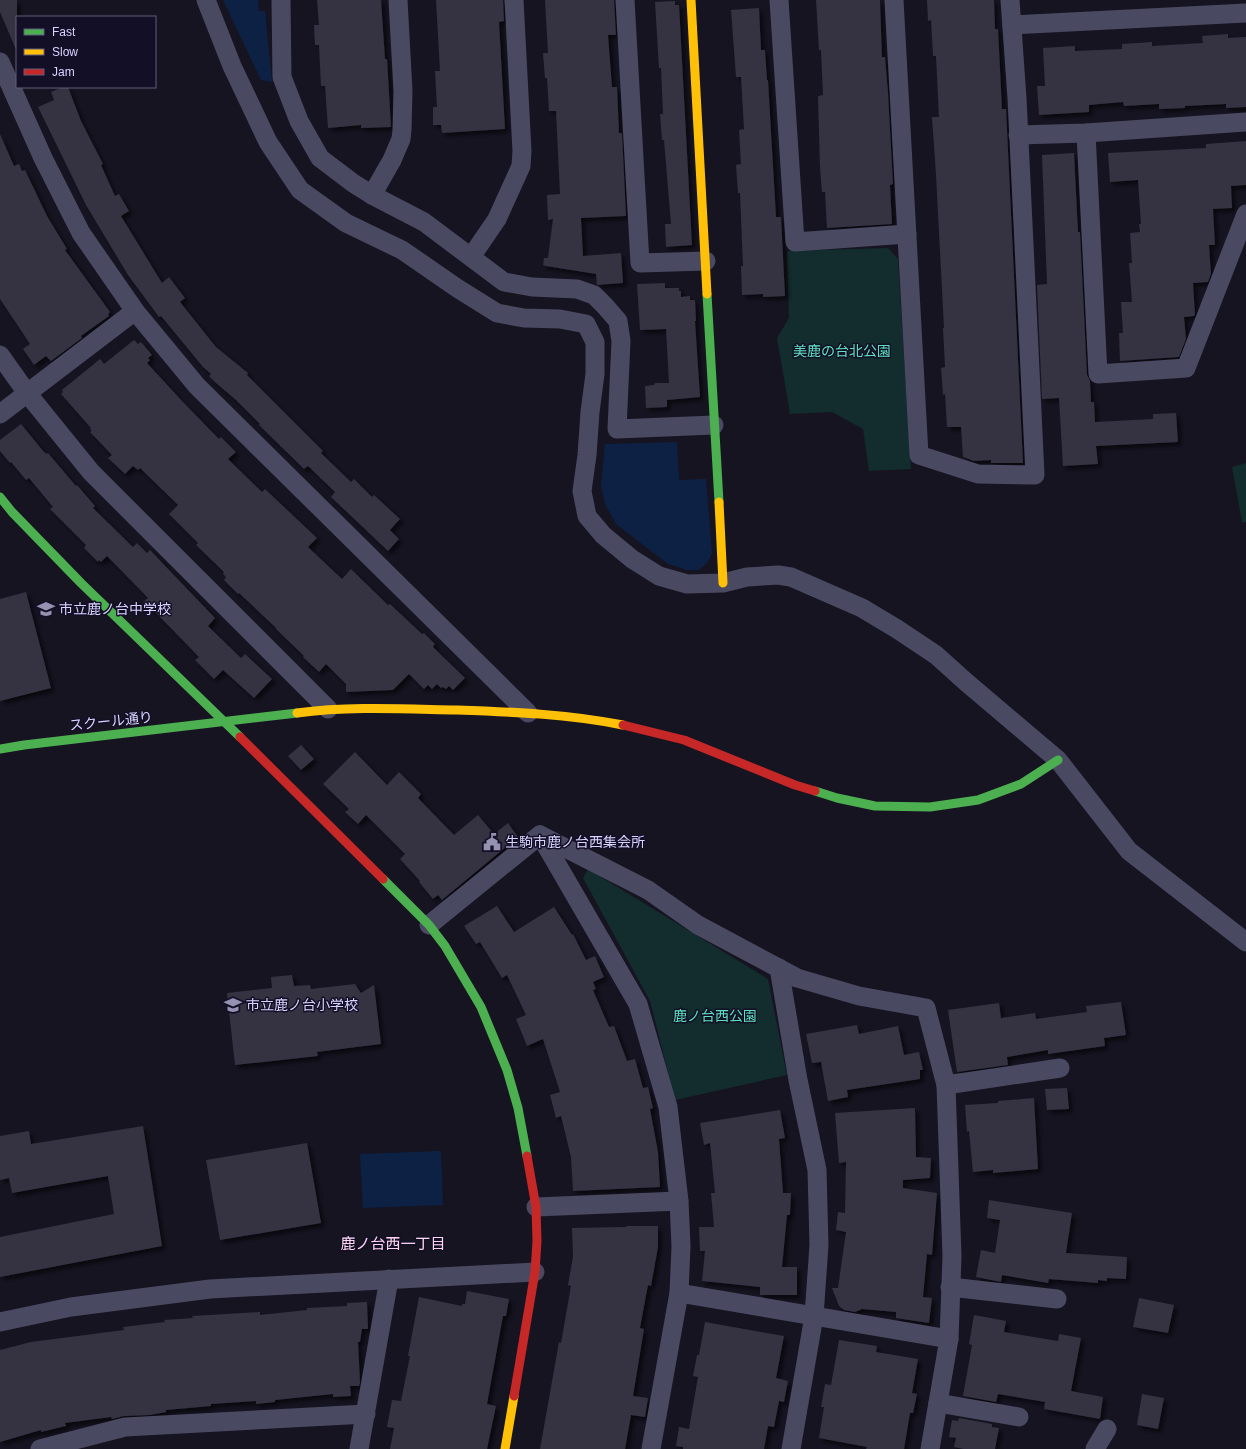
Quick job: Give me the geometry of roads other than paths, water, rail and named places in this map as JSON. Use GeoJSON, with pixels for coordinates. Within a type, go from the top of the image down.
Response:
{"type":"FeatureCollection","features":[{"type":"Feature","properties":{"kind":"street"},"geometry":{"type":"LineString","coordinates":[[206,0],[232,66],[268,142],[300,190],[346,223],[402,250],[457,288],[497,313],[524,318],[560,319],[586,324],[595,342],[595,374],[582,491],[587,516],[604,535],[632,559],[659,576],[687,584],[723,583],[747,577],[791,577],[862,608],[936,655],[1058,760],[1129,851],[1246,942]]}},
{"type":"Feature","properties":{"kind":"street"},"geometry":{"type":"LineString","coordinates":[[281,0],[282,77],[299,121],[320,158],[353,183],[372,195],[424,222],[504,282],[532,287],[577,290],[594,295],[618,321],[621,341],[617,429],[714,425]]}},
{"type":"Feature","properties":{"kind":"street"},"geometry":{"type":"LineString","coordinates":[[372,195],[392,160],[401,139],[403,91],[398,0]]}},
{"type":"Feature","properties":{"kind":"street"},"geometry":{"type":"LineString","coordinates":[[471,257],[497,219],[521,166],[522,136],[514,0]]}},
{"type":"Feature","properties":{"kind":"street"},"geometry":{"type":"LineString","coordinates":[[625,0],[640,263],[706,261]]}},
{"type":"Feature","properties":{"kind":"street"},"geometry":{"type":"LineString","coordinates":[[691,0],[723,583]]}},
{"type":"Feature","properties":{"kind":"street"},"geometry":{"type":"LineString","coordinates":[[779,0],[795,242],[907,234]]}},
{"type":"Feature","properties":{"kind":"street"},"geometry":{"type":"LineString","coordinates":[[894,0],[918,455],[978,474],[1035,475],[1010,0]]}},
{"type":"Feature","properties":{"kind":"street"},"geometry":{"type":"LineString","coordinates":[[1012,24],[1246,13]]}},
{"type":"Feature","properties":{"kind":"street"},"geometry":{"type":"LineString","coordinates":[[0,62],[43,158],[81,233],[135,311],[197,386],[528,713]]}},
{"type":"Feature","properties":{"kind":"street"},"geometry":{"type":"LineString","coordinates":[[1018,135],[1086,133],[1246,122]]}},
{"type":"Feature","properties":{"kind":"street"},"geometry":{"type":"LineString","coordinates":[[1086,133],[1098,374],[1186,368],[1246,214]]}},
{"type":"Feature","properties":{"kind":"street"},"geometry":{"type":"LineString","coordinates":[[0,414],[135,311]]}},
{"type":"Feature","properties":{"kind":"street"},"geometry":{"type":"LineString","coordinates":[[0,355],[27,393],[91,472],[328,709]]}},
{"type":"Feature","properties":{"kind":"street"},"geometry":{"type":"LineString","coordinates":[[0,497],[12,512],[81,583],[225,722],[429,925],[445,946],[480,1007],[507,1070],[521,1121],[536,1207],[537,1241],[535,1272],[505,1449]]}},
{"type":"Feature","properties":{"kind":"street","name":"スクール通り"},"geometry":{"type":"LineString","coordinates":[[0,749],[328,709],[416,709],[528,713],[587,718],[631,726],[684,740],[795,785],[837,798],[875,806],[930,807],[978,800],[1021,784],[1058,760]]}},
{"type":"Feature","properties":{"kind":"street"},"geometry":{"type":"LineString","coordinates":[[429,925],[540,835]]}},
{"type":"Feature","properties":{"kind":"street"},"geometry":{"type":"LineString","coordinates":[[540,835],[648,890],[698,925],[797,978],[852,994],[926,1008],[946,1085],[952,1256],[949,1339],[930,1449]]}},
{"type":"Feature","properties":{"kind":"street"},"geometry":{"type":"LineString","coordinates":[[540,835],[638,1004],[668,1107],[679,1201],[681,1246],[678,1293],[651,1449]]}},
{"type":"Feature","properties":{"kind":"street"},"geometry":{"type":"LineString","coordinates":[[779,968],[798,1080],[817,1170],[819,1246],[814,1316],[790,1449]]}},
{"type":"Feature","properties":{"kind":"street"},"geometry":{"type":"LineString","coordinates":[[946,1085],[1060,1068]]}},
{"type":"Feature","properties":{"kind":"street"},"geometry":{"type":"LineString","coordinates":[[536,1207],[679,1201]]}},
{"type":"Feature","properties":{"kind":"street"},"geometry":{"type":"LineString","coordinates":[[0,1322],[71,1307],[210,1289],[535,1272]]}},
{"type":"Feature","properties":{"kind":"street"},"geometry":{"type":"LineString","coordinates":[[360,1449],[389,1279]]}},
{"type":"Feature","properties":{"kind":"street"},"geometry":{"type":"LineString","coordinates":[[950,1287],[1057,1299]]}},
{"type":"Feature","properties":{"kind":"street"},"geometry":{"type":"LineString","coordinates":[[678,1293],[949,1339]]}},
{"type":"Feature","properties":{"kind":"street"},"geometry":{"type":"LineString","coordinates":[[938,1403],[1019,1417]]}},
{"type":"Feature","properties":{"kind":"street"},"geometry":{"type":"LineString","coordinates":[[40,1449],[125,1427],[366,1414]]}},
{"type":"Feature","properties":{"kind":"street"},"geometry":{"type":"LineString","coordinates":[[1095,1449],[1107,1429]]}},
{"type":"Feature","properties":{"kind":"water"},"geometry":{"type":"Polygon","coordinates":[[[223,0],[258,0],[259,11],[265,11],[272,82],[261,80],[223,0]]]}},
{"type":"Feature","properties":{"kind":"water"},"geometry":{"type":"Polygon","coordinates":[[[677,442],[679,480],[706,479],[712,553],[707,563],[699,570],[687,570],[668,564],[616,524],[605,504],[601,486],[605,444],[677,442]]]}},
{"type":"Feature","properties":{"kind":"water"},"geometry":{"type":"Polygon","coordinates":[[[441,1151],[443,1205],[363,1208],[360,1154],[441,1151]]]}},
{"type":"Feature","properties":{"kind":"place","name":"市立鹿ノ台中学校"},"geometry":{"type":"Point","coordinates":[46,609]}},
{"type":"Feature","properties":{"kind":"place","name":"生駒市鹿ノ台西集会所"},"geometry":{"type":"Point","coordinates":[492,842]}},
{"type":"Feature","properties":{"kind":"place","name":"市立鹿ノ台小学校"},"geometry":{"type":"Point","coordinates":[233,1005]}},
{"type":"Feature","properties":{"kind":"district","name":"鹿ノ台西一丁目"},"geometry":{"type":"Point","coordinates":[393,1244]}},
{"type":"Feature","properties":{"kind":"park label","name":"美鹿の台北公園"},"geometry":{"type":"Point","coordinates":[842,351]}},
{"type":"Feature","properties":{"kind":"park label","name":"鹿ノ台西公園"},"geometry":{"type":"Point","coordinates":[715,1016]}}]}
